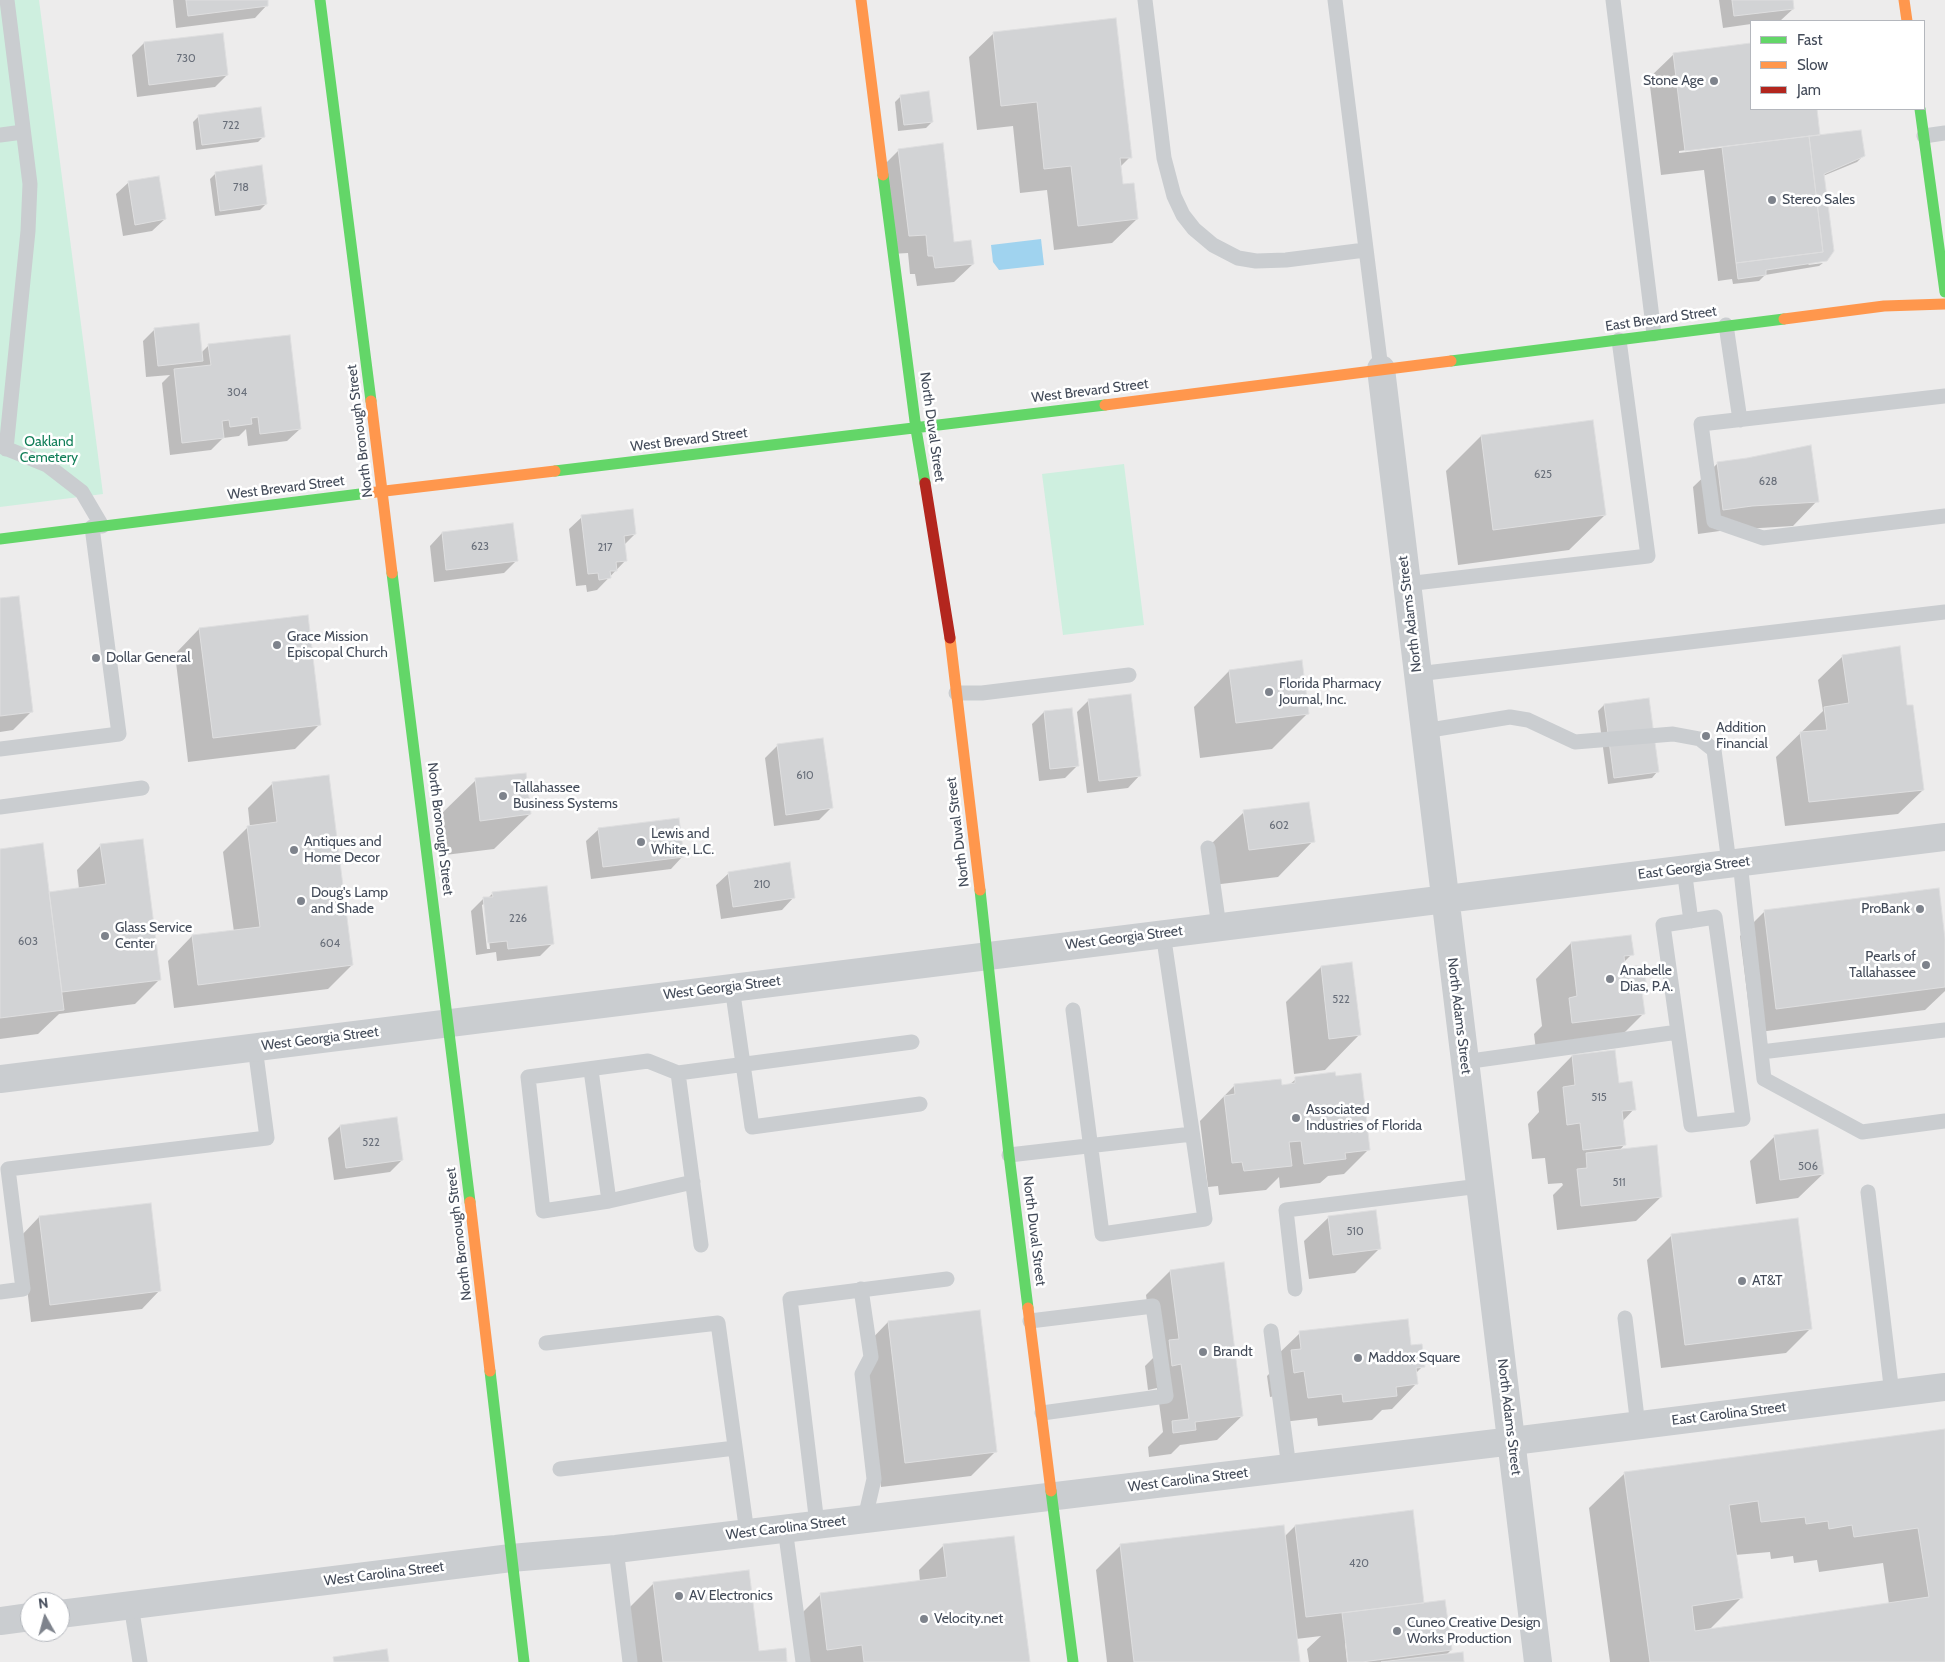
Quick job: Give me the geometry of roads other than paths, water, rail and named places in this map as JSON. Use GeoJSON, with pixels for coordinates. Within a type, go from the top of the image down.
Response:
{"type":"FeatureCollection","features":[{"type":"Feature","properties":{"kind":"main road","name":"North Bronough Street"},"geometry":{"type":"LineString","coordinates":[[320,0],[449,1022],[524,1662]]}},
{"type":"Feature","properties":{"kind":"main road","name":"North Duval Street"},"geometry":{"type":"LineString","coordinates":[[861,0],[916,428],[950,639],[988,955],[1009,1155],[1073,1662]]}},
{"type":"Feature","properties":{"kind":"main road"},"geometry":{"type":"LineString","coordinates":[[1904,0],[1907,20]]}},
{"type":"Feature","properties":{"kind":"main road"},"geometry":{"type":"LineString","coordinates":[[1920,110],[1945,292]]}},
{"type":"Feature","properties":{"kind":"main road","name":"East Brevard Street"},"geometry":{"type":"LineString","coordinates":[[1380,369],[1884,306],[1945,304]]}},
{"type":"Feature","properties":{"kind":"main road","name":"West Brevard Street"},"geometry":{"type":"LineString","coordinates":[[0,539],[382,490],[916,428],[1380,369]]}},
{"type":"Feature","properties":{"kind":"street","name":"North Adams Street"},"geometry":{"type":"LineString","coordinates":[[1380,369],[1464,1062],[1513,1442],[1538,1662]]}},
{"type":"Feature","properties":{"kind":"street","name":"East Georgia Street"},"geometry":{"type":"LineString","coordinates":[[1444,898],[1945,837]]}},
{"type":"Feature","properties":{"kind":"street","name":"West Georgia Street"},"geometry":{"type":"LineString","coordinates":[[0,1078],[1444,898]]}},
{"type":"Feature","properties":{"kind":"street","name":"East Carolina Street"},"geometry":{"type":"LineString","coordinates":[[1513,1442],[1945,1387]]}},
{"type":"Feature","properties":{"kind":"street","name":"West Carolina Street"},"geometry":{"type":"LineString","coordinates":[[70,1613],[511,1558],[616,1549],[1513,1442]]}},
{"type":"Feature","properties":{"kind":"street"},"geometry":{"type":"LineString","coordinates":[[0,1621],[20,1618]]}},
{"type":"Feature","properties":{"kind":"lane"},"geometry":{"type":"LineString","coordinates":[[0,749],[119,734],[97,527],[82,492],[47,464],[3,448],[28,231],[30,184],[7,0]]}},
{"type":"Feature","properties":{"kind":"lane"},"geometry":{"type":"LineString","coordinates":[[1145,0],[1164,158],[1174,196],[1183,215],[1194,229],[1221,250],[1238,258],[1256,261],[1286,260],[1366,250]]}},
{"type":"Feature","properties":{"kind":"lane"},"geometry":{"type":"LineString","coordinates":[[1334,0],[1380,369]]}},
{"type":"Feature","properties":{"kind":"lane"},"geometry":{"type":"LineString","coordinates":[[1613,0],[1654,334]]}},
{"type":"Feature","properties":{"kind":"lane"},"geometry":{"type":"LineString","coordinates":[[0,135],[23,132]]}},
{"type":"Feature","properties":{"kind":"lane"},"geometry":{"type":"LineString","coordinates":[[1924,136],[1945,133]]}},
{"type":"Feature","properties":{"kind":"lane"},"geometry":{"type":"LineString","coordinates":[[1930,176],[1945,174]]}},
{"type":"Feature","properties":{"kind":"lane"},"geometry":{"type":"LineString","coordinates":[[1726,325],[1740,420]]}},
{"type":"Feature","properties":{"kind":"lane"},"geometry":{"type":"LineString","coordinates":[[1406,584],[1648,556],[1618,340]]}},
{"type":"Feature","properties":{"kind":"lane"},"geometry":{"type":"LineString","coordinates":[[1945,396],[1701,424],[1714,521],[1763,538],[1945,516]]}},
{"type":"Feature","properties":{"kind":"lane"},"geometry":{"type":"LineString","coordinates":[[1417,674],[1945,612]]}},
{"type":"Feature","properties":{"kind":"lane"},"geometry":{"type":"LineString","coordinates":[[956,693],[982,693],[1129,675]]}},
{"type":"Feature","properties":{"kind":"lane"},"geometry":{"type":"LineString","coordinates":[[1424,731],[1510,717],[1528,720],[1575,742],[1673,734],[1700,739],[1714,750],[1734,863],[1764,1078],[1862,1132],[1945,1121]]}},
{"type":"Feature","properties":{"kind":"lane"},"geometry":{"type":"LineString","coordinates":[[0,807],[142,788]]}},
{"type":"Feature","properties":{"kind":"lane"},"geometry":{"type":"LineString","coordinates":[[1208,848],[1219,926]]}},
{"type":"Feature","properties":{"kind":"lane"},"geometry":{"type":"LineString","coordinates":[[1684,869],[1691,921]]}},
{"type":"Feature","properties":{"kind":"lane"},"geometry":{"type":"LineString","coordinates":[[1715,917],[1743,1118],[1691,1125],[1678,1032],[1663,925],[1715,917]]}},
{"type":"Feature","properties":{"kind":"lane"},"geometry":{"type":"LineString","coordinates":[[1073,1010],[1102,1234],[1204,1219],[1163,933]]}},
{"type":"Feature","properties":{"kind":"lane"},"geometry":{"type":"LineString","coordinates":[[732,987],[752,1127],[920,1104]]}},
{"type":"Feature","properties":{"kind":"lane"},"geometry":{"type":"LineString","coordinates":[[1761,1052],[1945,1030]]}},
{"type":"Feature","properties":{"kind":"lane"},"geometry":{"type":"LineString","coordinates":[[1464,1062],[1678,1032]]}},
{"type":"Feature","properties":{"kind":"lane"},"geometry":{"type":"LineString","coordinates":[[693,1182],[609,1200],[543,1211],[528,1077],[648,1061],[678,1073],[912,1042]]}},
{"type":"Feature","properties":{"kind":"lane"},"geometry":{"type":"LineString","coordinates":[[0,1292],[23,1289],[8,1169],[267,1138],[255,1047]]}},
{"type":"Feature","properties":{"kind":"lane"},"geometry":{"type":"LineString","coordinates":[[591,1070],[609,1200]]}},
{"type":"Feature","properties":{"kind":"lane"},"geometry":{"type":"LineString","coordinates":[[678,1073],[701,1245]]}},
{"type":"Feature","properties":{"kind":"lane"},"geometry":{"type":"LineString","coordinates":[[1009,1155],[1192,1134]]}},
{"type":"Feature","properties":{"kind":"lane"},"geometry":{"type":"LineString","coordinates":[[1295,1289],[1286,1210],[1480,1186]]}},
{"type":"Feature","properties":{"kind":"lane"},"geometry":{"type":"LineString","coordinates":[[1868,1192],[1892,1394]]}},
{"type":"Feature","properties":{"kind":"lane"},"geometry":{"type":"LineString","coordinates":[[817,1524],[790,1299],[947,1278]]}},
{"type":"Feature","properties":{"kind":"lane"},"geometry":{"type":"LineString","coordinates":[[861,1290],[871,1356],[862,1374],[874,1479],[865,1518]]}},
{"type":"Feature","properties":{"kind":"lane"},"geometry":{"type":"LineString","coordinates":[[1030,1320],[1153,1306],[1166,1396],[1042,1413]]}},
{"type":"Feature","properties":{"kind":"lane"},"geometry":{"type":"LineString","coordinates":[[1625,1318],[1638,1426]]}},
{"type":"Feature","properties":{"kind":"lane"},"geometry":{"type":"LineString","coordinates":[[546,1343],[718,1322],[747,1532]]}},
{"type":"Feature","properties":{"kind":"lane"},"geometry":{"type":"LineString","coordinates":[[1271,1331],[1289,1468]]}},
{"type":"Feature","properties":{"kind":"lane"},"geometry":{"type":"LineString","coordinates":[[560,1469],[735,1448]]}},
{"type":"Feature","properties":{"kind":"lane"},"geometry":{"type":"LineString","coordinates":[[785,1528],[803,1662]]}},
{"type":"Feature","properties":{"kind":"lane"},"geometry":{"type":"LineString","coordinates":[[616,1549],[630,1662]]}},
{"type":"Feature","properties":{"kind":"lane"},"geometry":{"type":"LineString","coordinates":[[131,1605],[140,1662]]}},
{"type":"Feature","properties":{"kind":"water"},"geometry":{"type":"Polygon","coordinates":[[[1041,239],[1044,265],[999,270],[993,262],[991,245],[1041,239]]]}},
{"type":"Feature","properties":{"kind":"place","name":"Stone Age"},"geometry":{"type":"Point","coordinates":[1714,81]}},
{"type":"Feature","properties":{"kind":"place","name":"Stereo Sales"},"geometry":{"type":"Point","coordinates":[1772,200]}},
{"type":"Feature","properties":{"kind":"place","name":"Grace Mission Episcopal Church"},"geometry":{"type":"Point","coordinates":[277,645]}},
{"type":"Feature","properties":{"kind":"place","name":"Dollar General"},"geometry":{"type":"Point","coordinates":[96,658]}},
{"type":"Feature","properties":{"kind":"place","name":"Florida Pharmacy Journal, Inc."},"geometry":{"type":"Point","coordinates":[1269,692]}},
{"type":"Feature","properties":{"kind":"place","name":"Addition Financial"},"geometry":{"type":"Point","coordinates":[1706,736]}},
{"type":"Feature","properties":{"kind":"place","name":"Tallahassee Business Systems"},"geometry":{"type":"Point","coordinates":[503,796]}},
{"type":"Feature","properties":{"kind":"place","name":"Lewis and White, L.C."},"geometry":{"type":"Point","coordinates":[641,842]}},
{"type":"Feature","properties":{"kind":"place","name":"Antiques and Home Decor"},"geometry":{"type":"Point","coordinates":[294,850]}},
{"type":"Feature","properties":{"kind":"place","name":"Doug's Lamp and Shade"},"geometry":{"type":"Point","coordinates":[301,901]}},
{"type":"Feature","properties":{"kind":"place","name":"ProBank"},"geometry":{"type":"Point","coordinates":[1920,909]}},
{"type":"Feature","properties":{"kind":"place","name":"Glass Service Center"},"geometry":{"type":"Point","coordinates":[105,936]}},
{"type":"Feature","properties":{"kind":"place","name":"Pearls of Tallahassee"},"geometry":{"type":"Point","coordinates":[1926,965]}},
{"type":"Feature","properties":{"kind":"place","name":"Anabelle Dias, P.A."},"geometry":{"type":"Point","coordinates":[1610,979]}},
{"type":"Feature","properties":{"kind":"place","name":"Associated Industries of Florida"},"geometry":{"type":"Point","coordinates":[1296,1118]}},
{"type":"Feature","properties":{"kind":"place","name":"AT&T"},"geometry":{"type":"Point","coordinates":[1742,1281]}},
{"type":"Feature","properties":{"kind":"place","name":"Brandt"},"geometry":{"type":"Point","coordinates":[1203,1352]}},
{"type":"Feature","properties":{"kind":"place","name":"Maddox Square"},"geometry":{"type":"Point","coordinates":[1358,1358]}},
{"type":"Feature","properties":{"kind":"place","name":"AV Electronics"},"geometry":{"type":"Point","coordinates":[679,1596]}},
{"type":"Feature","properties":{"kind":"place","name":"Velocity.net"},"geometry":{"type":"Point","coordinates":[924,1619]}},
{"type":"Feature","properties":{"kind":"place","name":"Cuneo Creative Design Works Production"},"geometry":{"type":"Point","coordinates":[1397,1631]}},
{"type":"Feature","properties":{"kind":"park label","name":"Oakland Cemetery"},"geometry":{"type":"Point","coordinates":[49,450]}}]}
